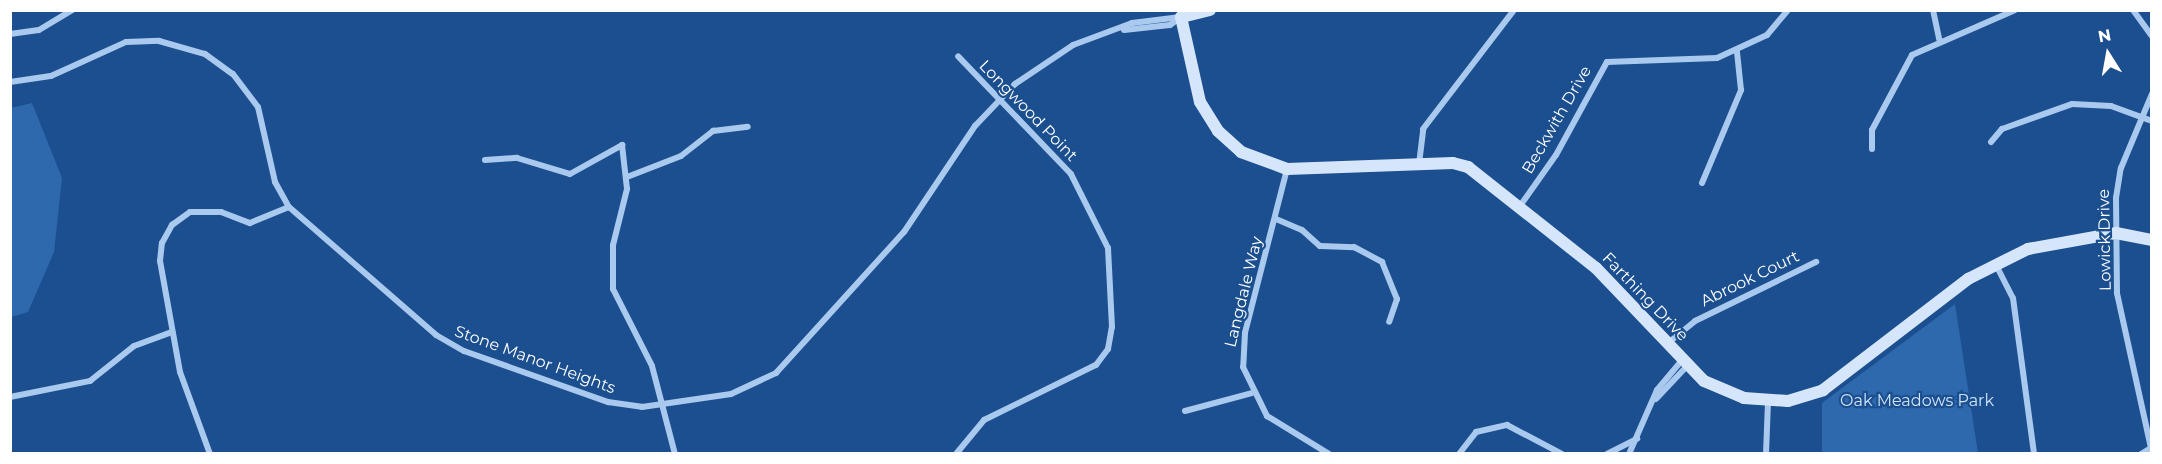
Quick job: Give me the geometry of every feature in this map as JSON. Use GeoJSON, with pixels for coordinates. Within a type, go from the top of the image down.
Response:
{"type":"FeatureCollection","features":[{"type":"Feature","properties":{"kind":"street"},"geometry":{"type":"LineString","coordinates":[[10,34],[39,30],[72,10]]}},
{"type":"Feature","properties":{"kind":"street"},"geometry":{"type":"LineString","coordinates":[[1180,17],[1210,10]]}},
{"type":"Feature","properties":{"kind":"street"},"geometry":{"type":"LineString","coordinates":[[1419,166],[1423,129],[1514,10]]}},
{"type":"Feature","properties":{"kind":"street","name":"Beckwith Drive"},"geometry":{"type":"LineString","coordinates":[[1520,206],[1556,155],[1607,62],[1717,58],[1737,52],[1767,35],[1788,10]]}},
{"type":"Feature","properties":{"kind":"street"},"geometry":{"type":"LineString","coordinates":[[1933,10],[1939,39]]}},
{"type":"Feature","properties":{"kind":"street"},"geometry":{"type":"LineString","coordinates":[[1872,149],[1872,130],[1904,65],[1939,39],[2015,10]]}},
{"type":"Feature","properties":{"kind":"street"},"geometry":{"type":"LineString","coordinates":[[2133,10],[2151,36]]}},
{"type":"Feature","properties":{"kind":"street","name":"Stone Manor Heights"},"geometry":{"type":"LineString","coordinates":[[10,82],[51,76],[126,42],[174,44],[205,54],[232,74],[258,107],[275,182],[289,207],[447,342],[608,402],[662,405],[737,392],[787,365],[904,232],[999,99],[1058,52],[1123,30],[1180,17]]}},
{"type":"Feature","properties":{"kind":"street","name":"Farthing Drive"},"geometry":{"type":"LineString","coordinates":[[1180,17],[1207,116],[1241,152],[1287,169],[1468,167],[1596,268],[1685,363],[1723,391],[1768,401],[1823,390],[1995,262],[2055,241],[2116,233],[2151,240]]}},
{"type":"Feature","properties":{"kind":"street"},"geometry":{"type":"LineString","coordinates":[[1702,183],[1741,90],[1737,52]]}},
{"type":"Feature","properties":{"kind":"street","name":"Longwood Point"},"geometry":{"type":"LineString","coordinates":[[956,453],[984,420],[1096,365],[1111,338],[1110,259],[1103,237],[1063,164],[958,56]]}},
{"type":"Feature","properties":{"kind":"street","name":"Lowick Drive"},"geometry":{"type":"LineString","coordinates":[[2141,453],[2151,448],[2134,391],[2117,293],[2117,183],[2151,94]]}},
{"type":"Feature","properties":{"kind":"street"},"geometry":{"type":"LineString","coordinates":[[1991,142],[2002,129],[2072,104],[2111,106],[2151,121]]}},
{"type":"Feature","properties":{"kind":"street"},"geometry":{"type":"LineString","coordinates":[[627,177],[681,156],[713,131],[748,128]]}},
{"type":"Feature","properties":{"kind":"street"},"geometry":{"type":"LineString","coordinates":[[485,160],[517,158],[561,175],[579,172],[622,145],[627,177],[611,275],[617,302],[652,366],[675,453]]}},
{"type":"Feature","properties":{"kind":"street","name":"Langdale Way"},"geometry":{"type":"LineString","coordinates":[[1287,169],[1242,351],[1252,393],[1280,428],[1329,453]]}},
{"type":"Feature","properties":{"kind":"street"},"geometry":{"type":"LineString","coordinates":[[210,453],[180,372],[160,254],[172,225],[201,210],[260,222],[289,207]]}},
{"type":"Feature","properties":{"kind":"street"},"geometry":{"type":"LineString","coordinates":[[1276,219],[1302,230],[1320,246],[1354,247],[1382,262],[1397,299],[1389,322]]}},
{"type":"Feature","properties":{"kind":"street","name":"Abrook Court"},"geometry":{"type":"LineString","coordinates":[[1667,343],[1695,321],[1816,262]]}},
{"type":"Feature","properties":{"kind":"street"},"geometry":{"type":"LineString","coordinates":[[1995,262],[2013,298],[2034,453]]}},
{"type":"Feature","properties":{"kind":"street"},"geometry":{"type":"LineString","coordinates":[[10,397],[90,381],[134,346],[172,332]]}},
{"type":"Feature","properties":{"kind":"street"},"geometry":{"type":"LineString","coordinates":[[1629,453],[1656,399],[1657,390],[1685,363]]}},
{"type":"Feature","properties":{"kind":"street"},"geometry":{"type":"LineString","coordinates":[[1185,411],[1252,393]]}},
{"type":"Feature","properties":{"kind":"street"},"geometry":{"type":"LineString","coordinates":[[1766,453],[1768,401]]}},
{"type":"Feature","properties":{"kind":"street"},"geometry":{"type":"LineString","coordinates":[[1459,453],[1476,432],[1507,425],[1562,453]]}},
{"type":"Feature","properties":{"kind":"street"},"geometry":{"type":"LineString","coordinates":[[1607,453],[1637,439]]}},
{"type":"Feature","properties":{"kind":"green space"},"geometry":{"type":"Polygon","coordinates":[[[32,103],[62,178],[54,252],[28,312],[11,317],[11,108],[32,103]]]}},
{"type":"Feature","properties":{"kind":"green space","name":"Oak Meadows Park"},"geometry":{"type":"Polygon","coordinates":[[[1955,304],[1978,453],[1822,453],[1822,403],[1955,304]]]}}]}
